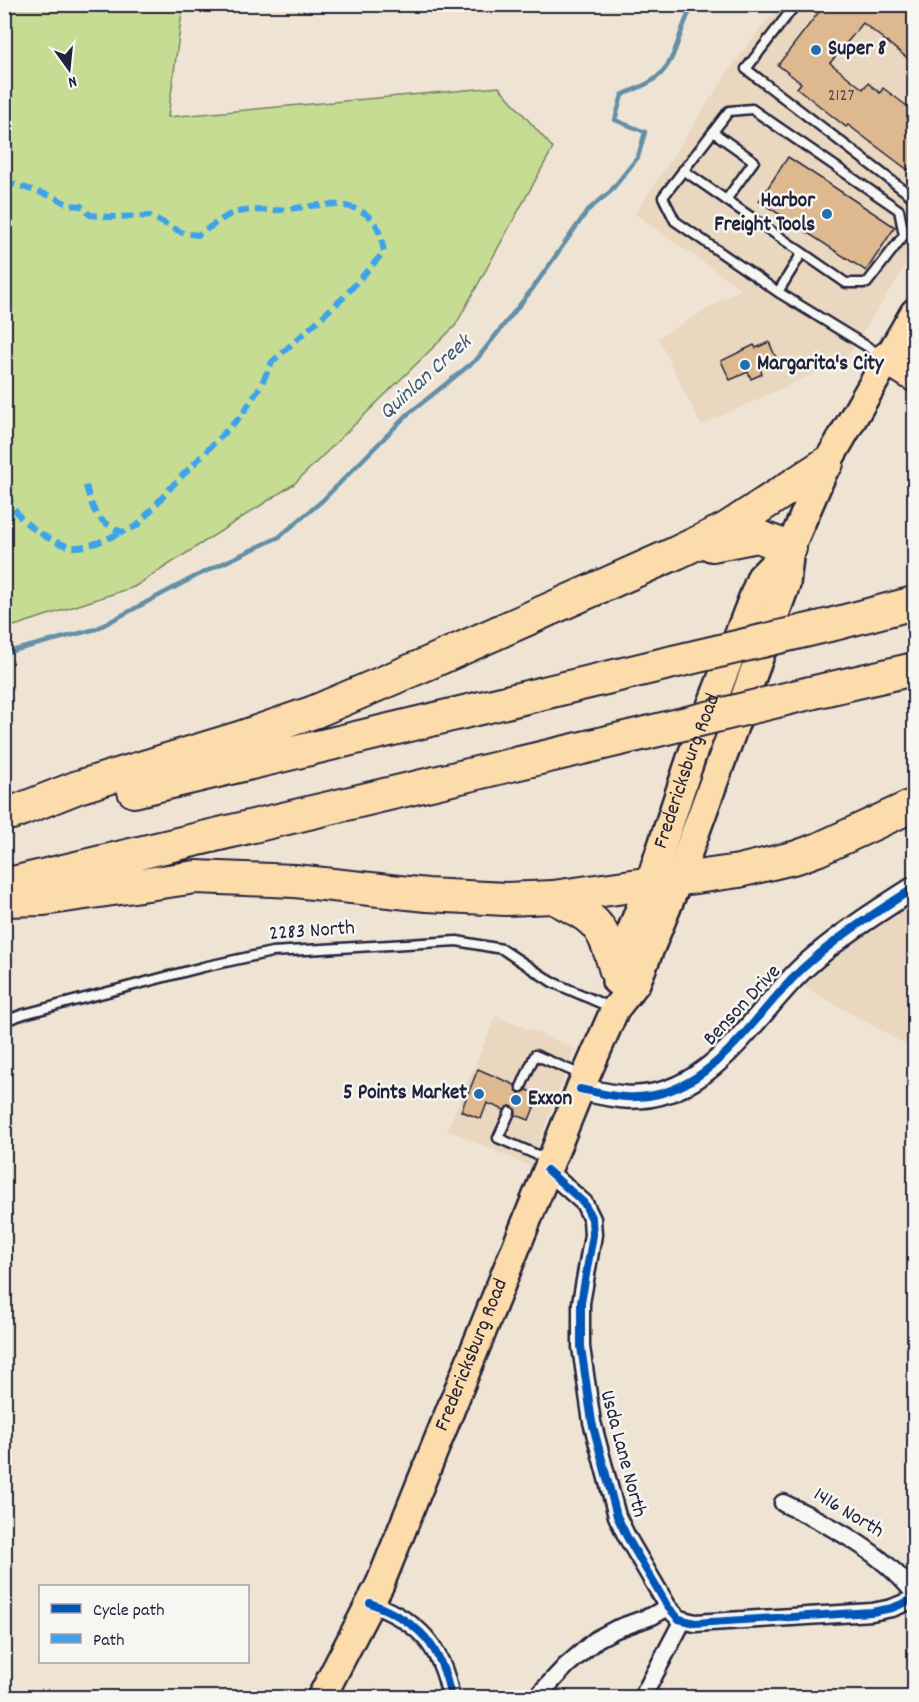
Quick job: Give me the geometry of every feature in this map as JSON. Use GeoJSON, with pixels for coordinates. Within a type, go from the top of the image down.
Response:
{"type":"FeatureCollection","features":[{"type":"Feature","properties":{"kind":"highway"},"geometry":{"type":"LineString","coordinates":[[886,358],[915,375]]}},
{"type":"Feature","properties":{"kind":"highway"},"geometry":{"type":"LineString","coordinates":[[8,814],[78,787],[239,738],[314,712],[726,529],[826,463]]}},
{"type":"Feature","properties":{"kind":"highway"},"geometry":{"type":"LineString","coordinates":[[676,553],[757,536],[790,548]]}},
{"type":"Feature","properties":{"kind":"highway"},"geometry":{"type":"LineString","coordinates":[[8,814],[127,793],[915,603]]}},
{"type":"Feature","properties":{"kind":"highway"},"geometry":{"type":"LineString","coordinates":[[4,885],[915,669]]}},
{"type":"Feature","properties":{"kind":"highway"},"geometry":{"type":"LineString","coordinates":[[4,900],[44,899],[196,877],[295,881],[427,895],[506,899],[553,897],[738,871],[796,857],[851,836],[915,805]]}},
{"type":"Feature","properties":{"kind":"highway"},"geometry":{"type":"LineString","coordinates":[[553,897],[580,910],[593,920],[607,941],[616,971]]}},
{"type":"Feature","properties":{"kind":"main road","name":"Fredericksburg Road"},"geometry":{"type":"LineString","coordinates":[[321,1698],[380,1584],[549,1165],[615,1009],[636,983],[664,881],[692,755],[761,577],[790,548],[826,463],[886,358],[915,313]]}},
{"type":"Feature","properties":{"kind":"main road","name":"Fredericksburg Road"},"geometry":{"type":"LineString","coordinates":[[615,1009],[616,971],[664,881]]}},
{"type":"Feature","properties":{"kind":"street","name":"Benson Drive"},"geometry":{"type":"LineString","coordinates":[[583,1083],[626,1097],[652,1095],[681,1087],[708,1070],[803,968],[864,920],[915,888]]}},
{"type":"Feature","properties":{"kind":"street","name":"Usda Lane North"},"geometry":{"type":"LineString","coordinates":[[549,1165],[578,1197],[592,1219],[593,1235],[584,1284],[580,1325],[581,1347],[592,1422],[617,1516],[668,1607],[683,1620]]}},
{"type":"Feature","properties":{"kind":"street","name":"1416 North"},"geometry":{"type":"LineString","coordinates":[[783,1503],[845,1535],[891,1569],[915,1593]]}},
{"type":"Feature","properties":{"kind":"street"},"geometry":{"type":"LineString","coordinates":[[642,1698],[683,1620],[694,1623],[872,1612],[892,1608],[915,1599]]}},
{"type":"Feature","properties":{"kind":"street"},"geometry":{"type":"LineString","coordinates":[[370,1603],[395,1612],[423,1635],[442,1663],[451,1698]]}},
{"type":"Feature","properties":{"kind":"street"},"geometry":{"type":"LineString","coordinates":[[536,1698],[566,1666],[597,1639],[668,1607]]}},
{"type":"Feature","properties":{"kind":"lane"},"geometry":{"type":"LineString","coordinates":[[796,4],[746,69],[915,198]]}},
{"type":"Feature","properties":{"kind":"lane"},"geometry":{"type":"LineString","coordinates":[[683,170],[846,283],[867,283],[903,235],[899,210],[752,109],[729,111],[683,170],[663,197],[675,221],[777,292],[886,358]]}},
{"type":"Feature","properties":{"kind":"lane"},"geometry":{"type":"LineString","coordinates":[[713,132],[754,161],[726,200]]}},
{"type":"Feature","properties":{"kind":"lane"},"geometry":{"type":"LineString","coordinates":[[777,292],[802,253]]}},
{"type":"Feature","properties":{"kind":"lane","name":"2283 North"},"geometry":{"type":"LineString","coordinates":[[4,1021],[192,970],[272,952],[457,941],[502,949],[552,982],[615,1009]]}},
{"type":"Feature","properties":{"kind":"lane"},"geometry":{"type":"LineString","coordinates":[[521,1087],[535,1055],[583,1083]]}},
{"type":"Feature","properties":{"kind":"lane"},"geometry":{"type":"LineString","coordinates":[[510,1112],[498,1138],[549,1165]]}},
{"type":"Feature","properties":{"kind":"shaded area"},"geometry":{"type":"Polygon","coordinates":[[[778,5],[914,5],[914,253],[845,360],[701,425],[658,338],[741,289],[635,214],[729,70],[778,5]]]}},
{"type":"Feature","properties":{"kind":"shaded area"},"geometry":{"type":"Polygon","coordinates":[[[914,898],[914,1049],[800,985],[839,948],[914,898]]]}},
{"type":"Feature","properties":{"kind":"shaded area"},"geometry":{"type":"Polygon","coordinates":[[[496,1016],[575,1048],[530,1166],[447,1130],[496,1016]]]}},
{"type":"Feature","properties":{"kind":"green space"},"geometry":{"type":"Polygon","coordinates":[[[4,5],[183,5],[168,117],[499,87],[553,148],[455,326],[294,484],[134,587],[5,629],[4,5]]]}},
{"type":"Feature","properties":{"kind":"building"},"geometry":{"type":"Polygon","coordinates":[[[825,4],[904,4],[915,13],[915,64],[863,23],[830,63],[863,89],[868,83],[880,93],[883,88],[915,112],[915,161],[908,170],[848,125],[846,127],[797,88],[801,83],[778,65],[825,4]]]}},
{"type":"Feature","properties":{"kind":"building","name":"Harbor Freight Tools"},"geometry":{"type":"Polygon","coordinates":[[[788,157],[895,227],[866,271],[759,201],[788,157]]]}},
{"type":"Feature","properties":{"kind":"building","name":"Margarita's City"},"geometry":{"type":"Polygon","coordinates":[[[769,342],[777,360],[760,368],[762,374],[751,379],[748,372],[730,380],[721,361],[754,345],[756,348],[769,342]]]}},
{"type":"Feature","properties":{"kind":"building"},"geometry":{"type":"Polygon","coordinates":[[[478,1069],[515,1085],[519,1093],[527,1090],[539,1095],[529,1120],[516,1115],[515,1109],[510,1106],[504,1110],[487,1103],[481,1119],[461,1111],[478,1069]]]}},
{"type":"Feature","properties":{"kind":"waterway","name":"Quinlan Creek"},"geometry":{"type":"LineString","coordinates":[[4,653],[96,629],[196,576],[279,537],[322,501],[407,415],[477,359],[533,288],[588,210],[610,192],[638,157],[645,132],[615,120],[622,95],[648,83],[664,71],[694,4]]}},
{"type":"Feature","properties":{"kind":"marked path"},"geometry":{"type":"LineString","coordinates":[[4,181],[54,197],[69,205],[81,206],[90,215],[150,216],[183,233],[198,235],[225,217],[241,211],[339,205],[361,211],[371,218],[381,238],[384,252],[344,297],[272,362],[260,387],[242,415],[174,484],[137,526],[122,532],[105,523],[96,514],[85,483]]}},
{"type":"Feature","properties":{"kind":"marked path"},"geometry":{"type":"LineString","coordinates":[[4,494],[25,522],[63,545],[84,546],[122,532]]}},
{"type":"Feature","properties":{"kind":"cycle path"},"geometry":{"type":"LineString","coordinates":[[580,1089],[625,1097],[655,1095],[681,1086],[704,1072],[726,1053],[803,968],[857,925],[914,888]]}},
{"type":"Feature","properties":{"kind":"cycle path"},"geometry":{"type":"LineString","coordinates":[[547,1170],[584,1203],[592,1219],[593,1235],[581,1303],[581,1347],[592,1422],[617,1516],[668,1607],[679,1619],[695,1623],[872,1612],[892,1608],[914,1599]]}},
{"type":"Feature","properties":{"kind":"cycle path"},"geometry":{"type":"LineString","coordinates":[[370,1603],[402,1618],[425,1637],[441,1663],[451,1698]]}},
{"type":"Feature","properties":{"kind":"place","name":"Super 8"},"geometry":{"type":"Point","coordinates":[816,50]}},
{"type":"Feature","properties":{"kind":"place","name":"Harbor Freight Tools"},"geometry":{"type":"Point","coordinates":[827,214]}},
{"type":"Feature","properties":{"kind":"place","name":"Margarita's City"},"geometry":{"type":"Point","coordinates":[745,365]}},
{"type":"Feature","properties":{"kind":"place","name":"5 Points Market"},"geometry":{"type":"Point","coordinates":[479,1094]}},
{"type":"Feature","properties":{"kind":"place","name":"Exxon"},"geometry":{"type":"Point","coordinates":[516,1100]}}]}
